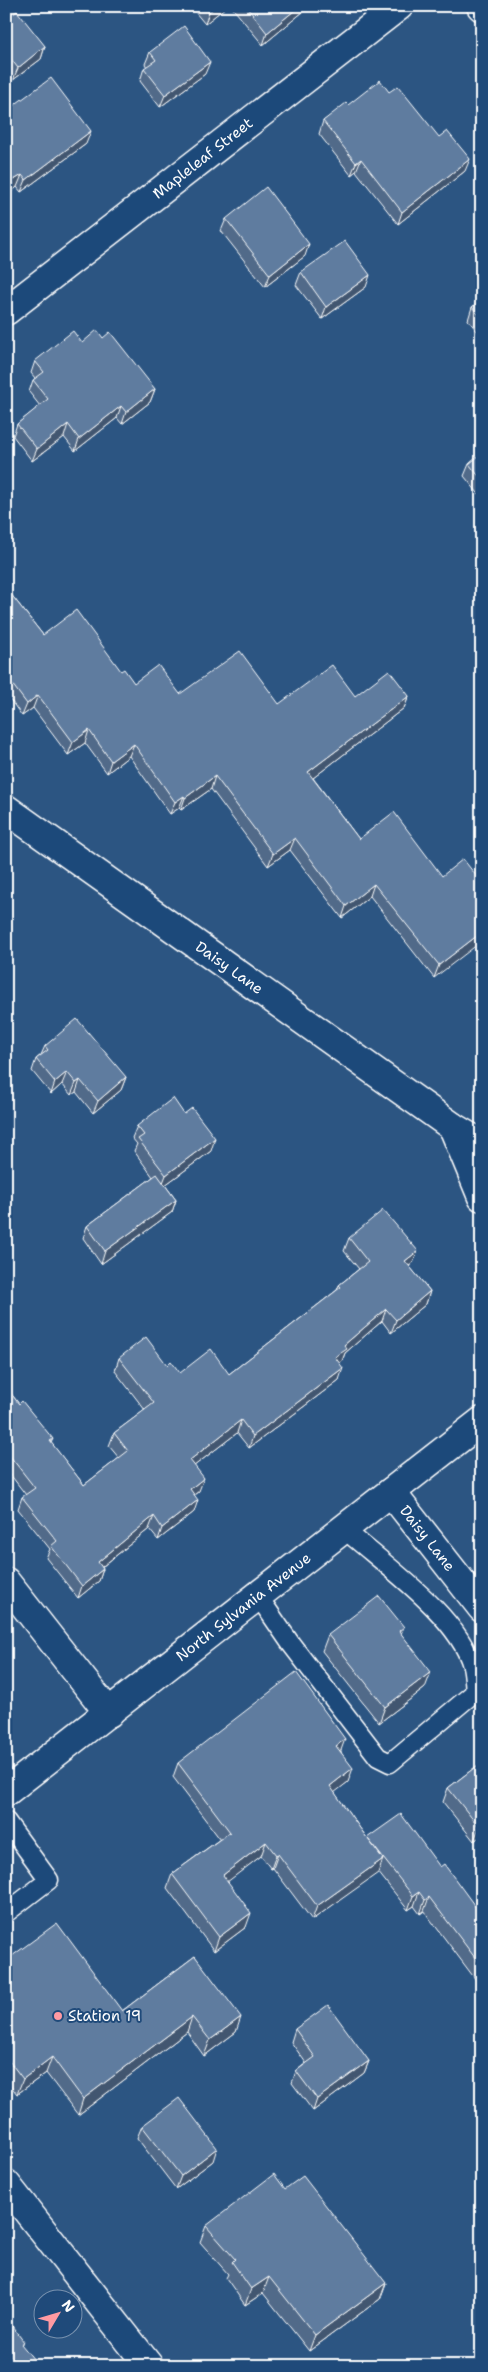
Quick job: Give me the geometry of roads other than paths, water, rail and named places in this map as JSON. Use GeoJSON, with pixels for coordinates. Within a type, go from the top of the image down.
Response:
{"type":"FeatureCollection","features":[{"type":"Feature","properties":{"kind":"street","name":"Mapleleaf Street"},"geometry":{"type":"LineString","coordinates":[[6,311],[399,6]]}},
{"type":"Feature","properties":{"kind":"street","name":"Daisy Lane"},"geometry":{"type":"LineString","coordinates":[[6,809],[453,1127],[482,1144]]}},
{"type":"Feature","properties":{"kind":"street"},"geometry":{"type":"LineString","coordinates":[[453,1127],[482,1197]]}},
{"type":"Feature","properties":{"kind":"street","name":"North Sylvania Avenue"},"geometry":{"type":"LineString","coordinates":[[6,1792],[482,1421]]}},
{"type":"Feature","properties":{"kind":"street","name":"Daisy Lane"},"geometry":{"type":"LineString","coordinates":[[391,1492],[482,1608]]}},
{"type":"Feature","properties":{"kind":"street"},"geometry":{"type":"LineString","coordinates":[[6,1582],[109,1712]]}},
{"type":"Feature","properties":{"kind":"street"},"geometry":{"type":"LineString","coordinates":[[6,2184],[149,2366]]}},
{"type":"Feature","properties":{"kind":"lane"},"geometry":{"type":"LineString","coordinates":[[258,1596],[291,1644],[378,1757],[390,1763],[475,1692],[472,1665],[460,1639],[434,1607],[344,1529]]}},
{"type":"Feature","properties":{"kind":"lane"},"geometry":{"type":"LineString","coordinates":[[6,1821],[50,1880],[6,1913]]}},
{"type":"Feature","properties":{"kind":"place","name":"Station 19"},"geometry":{"type":"Point","coordinates":[58,2016]}}]}
